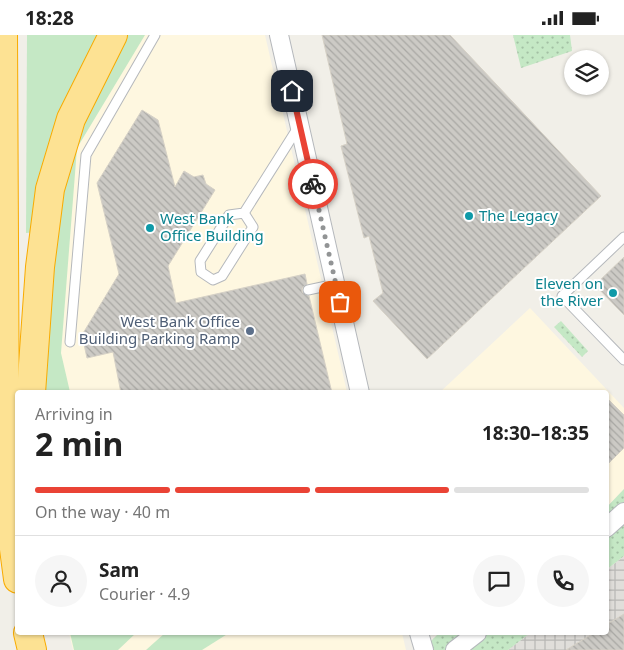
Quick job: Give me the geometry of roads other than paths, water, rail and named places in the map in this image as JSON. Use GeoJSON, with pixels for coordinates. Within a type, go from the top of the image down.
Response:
{"type":"FeatureCollection","features":[{"type":"Feature","properties":{"kind":"highway"},"geometry":{"type":"LineString","coordinates":[[3,35],[5,437],[9,511],[15,556]]}},
{"type":"Feature","properties":{"kind":"highway"},"geometry":{"type":"LineString","coordinates":[[31,390],[40,267],[50,189],[71,119],[113,35]]}},
{"type":"Feature","properties":{"kind":"highway"},"geometry":{"type":"LineString","coordinates":[[28,635],[32,650]]}},
{"type":"Feature","properties":{"kind":"street"},"geometry":{"type":"LineString","coordinates":[[279,35],[359,390]]}},
{"type":"Feature","properties":{"kind":"street"},"geometry":{"type":"LineString","coordinates":[[609,525],[624,512]]}},
{"type":"Feature","properties":{"kind":"street"},"geometry":{"type":"LineString","coordinates":[[420,635],[424,650]]}},
{"type":"Feature","properties":{"kind":"street"},"geometry":{"type":"LineString","coordinates":[[455,650],[474,635]]}},
{"type":"Feature","properties":{"kind":"lane"},"geometry":{"type":"LineString","coordinates":[[70,342],[86,155],[155,35]]}},
{"type":"Feature","properties":{"kind":"lane"},"geometry":{"type":"LineString","coordinates":[[244,213],[253,227],[222,276],[213,280],[201,272],[200,261],[230,215],[244,213],[300,125]]}},
{"type":"Feature","properties":{"kind":"lane"},"geometry":{"type":"LineString","coordinates":[[624,237],[562,296],[624,360]]}},
{"type":"Feature","properties":{"kind":"lane"},"geometry":{"type":"LineString","coordinates":[[308,290],[336,284]]}},
{"type":"Feature","properties":{"kind":"place","name":"The Legacy"},"geometry":{"type":"Point","coordinates":[469,216]}},
{"type":"Feature","properties":{"kind":"place","name":"West Bank Office Building"},"geometry":{"type":"Point","coordinates":[150,228]}},
{"type":"Feature","properties":{"kind":"place","name":"Eleven on the River"},"geometry":{"type":"Point","coordinates":[613,293]}},
{"type":"Feature","properties":{"kind":"place","name":"West Bank Office Building Parking Ramp"},"geometry":{"type":"Point","coordinates":[250,331]}}]}
